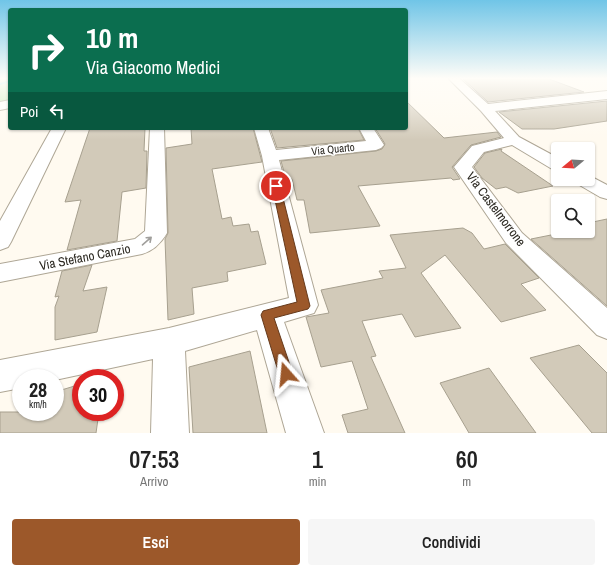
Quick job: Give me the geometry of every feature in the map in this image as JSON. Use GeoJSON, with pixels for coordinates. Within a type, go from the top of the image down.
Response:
{"type":"FeatureCollection","features":[{"type":"Feature","properties":{"kind":"street"},"geometry":{"type":"LineString","coordinates":[[476,99],[514,140],[551,161]]}},
{"type":"Feature","properties":{"kind":"street"},"geometry":{"type":"LineString","coordinates":[[485,108],[568,99]]}},
{"type":"Feature","properties":{"kind":"street"},"geometry":{"type":"LineString","coordinates":[[0,242],[58,130]]}},
{"type":"Feature","properties":{"kind":"street","name":"Via Stefano Canzio"},"geometry":{"type":"LineString","coordinates":[[0,273],[142,246],[156,233],[157,130]]}},
{"type":"Feature","properties":{"kind":"street"},"geometry":{"type":"LineString","coordinates":[[0,376],[169,342],[304,306],[270,156],[262,130]]}},
{"type":"Feature","properties":{"kind":"street","name":"Via Quarto"},"geometry":{"type":"LineString","coordinates":[[270,156],[376,145],[367,130]]}},
{"type":"Feature","properties":{"kind":"street","name":"Via Castelmorrone"},"geometry":{"type":"LineString","coordinates":[[514,140],[478,149],[463,167],[514,238],[607,326]]}},
{"type":"Feature","properties":{"kind":"street"},"geometry":{"type":"LineString","coordinates":[[594,186],[607,193]]}},
{"type":"Feature","properties":{"kind":"street"},"geometry":{"type":"LineString","coordinates":[[267,315],[305,433]]}},
{"type":"Feature","properties":{"kind":"street"},"geometry":{"type":"LineString","coordinates":[[169,342],[170,433]]}},
{"type":"Feature","properties":{"kind":"green space"},"geometry":{"type":"Polygon","coordinates":[[[0,99],[8,99],[8,101],[0,103],[0,99]]]}},
{"type":"Feature","properties":{"kind":"building"},"geometry":{"type":"Polygon","coordinates":[[[485,99],[515,99],[488,102],[485,99]]]}},
{"type":"Feature","properties":{"kind":"building"},"geometry":{"type":"Polygon","coordinates":[[[607,101],[607,121],[554,129],[522,129],[499,112],[607,101]]]}},
{"type":"Feature","properties":{"kind":"building"},"geometry":{"type":"Polygon","coordinates":[[[408,103],[444,138],[497,132],[501,137],[471,145],[452,167],[460,179],[453,180],[451,178],[358,186],[380,226],[310,233],[304,200],[297,200],[292,179],[286,179],[281,161],[376,151],[382,149],[385,144],[376,130],[408,130],[408,103]]]}},
{"type":"Feature","properties":{"kind":"building"},"geometry":{"type":"Polygon","coordinates":[[[89,130],[145,130],[144,151],[147,151],[146,188],[122,192],[117,241],[67,250],[81,200],[65,202],[89,130]]]}},
{"type":"Feature","properties":{"kind":"building"},"geometry":{"type":"Polygon","coordinates":[[[191,130],[254,130],[262,162],[212,169],[222,219],[231,217],[233,226],[249,224],[251,232],[258,231],[266,264],[227,272],[228,281],[192,288],[194,314],[168,320],[165,239],[168,233],[166,148],[192,144],[191,130]]]}},
{"type":"Feature","properties":{"kind":"building"},"geometry":{"type":"Polygon","coordinates":[[[271,130],[359,130],[364,140],[277,148],[271,130]]]}},
{"type":"Feature","properties":{"kind":"building"},"geometry":{"type":"Polygon","coordinates":[[[502,149],[501,151],[553,186],[518,193],[506,187],[496,189],[482,178],[474,167],[485,153],[502,149]]]}},
{"type":"Feature","properties":{"kind":"building"},"geometry":{"type":"Polygon","coordinates":[[[607,219],[607,306],[531,239],[551,235],[551,238],[595,238],[595,222],[607,219]]]}},
{"type":"Feature","properties":{"kind":"building"},"geometry":{"type":"Polygon","coordinates":[[[463,228],[472,233],[484,249],[505,244],[539,278],[521,284],[546,310],[501,322],[445,255],[421,273],[461,328],[415,337],[402,314],[362,321],[376,356],[371,357],[405,433],[348,433],[342,415],[368,409],[352,361],[321,367],[306,317],[329,313],[321,290],[383,278],[379,271],[406,268],[390,235],[463,228]]]}},
{"type":"Feature","properties":{"kind":"building"},"geometry":{"type":"Polygon","coordinates":[[[92,265],[83,291],[107,287],[97,332],[55,340],[55,307],[59,296],[55,297],[62,271],[92,265]]]}},
{"type":"Feature","properties":{"kind":"building"},"geometry":{"type":"Polygon","coordinates":[[[579,345],[607,373],[607,433],[592,433],[530,358],[579,345]]]}},
{"type":"Feature","properties":{"kind":"building"},"geometry":{"type":"Polygon","coordinates":[[[250,351],[267,433],[193,433],[189,367],[250,351]]]}},
{"type":"Feature","properties":{"kind":"building"},"geometry":{"type":"Polygon","coordinates":[[[489,368],[536,433],[469,433],[440,383],[489,368]]]}},
{"type":"Feature","properties":{"kind":"building"},"geometry":{"type":"Polygon","coordinates":[[[72,387],[72,421],[98,421],[96,433],[0,433],[0,412],[12,412],[12,421],[64,421],[64,389],[72,387]]]}},
{"type":"Feature","properties":{"kind":"route"},"geometry":{"type":"LineString","coordinates":[[276,186],[304,306],[267,315],[286,374]]}}]}
